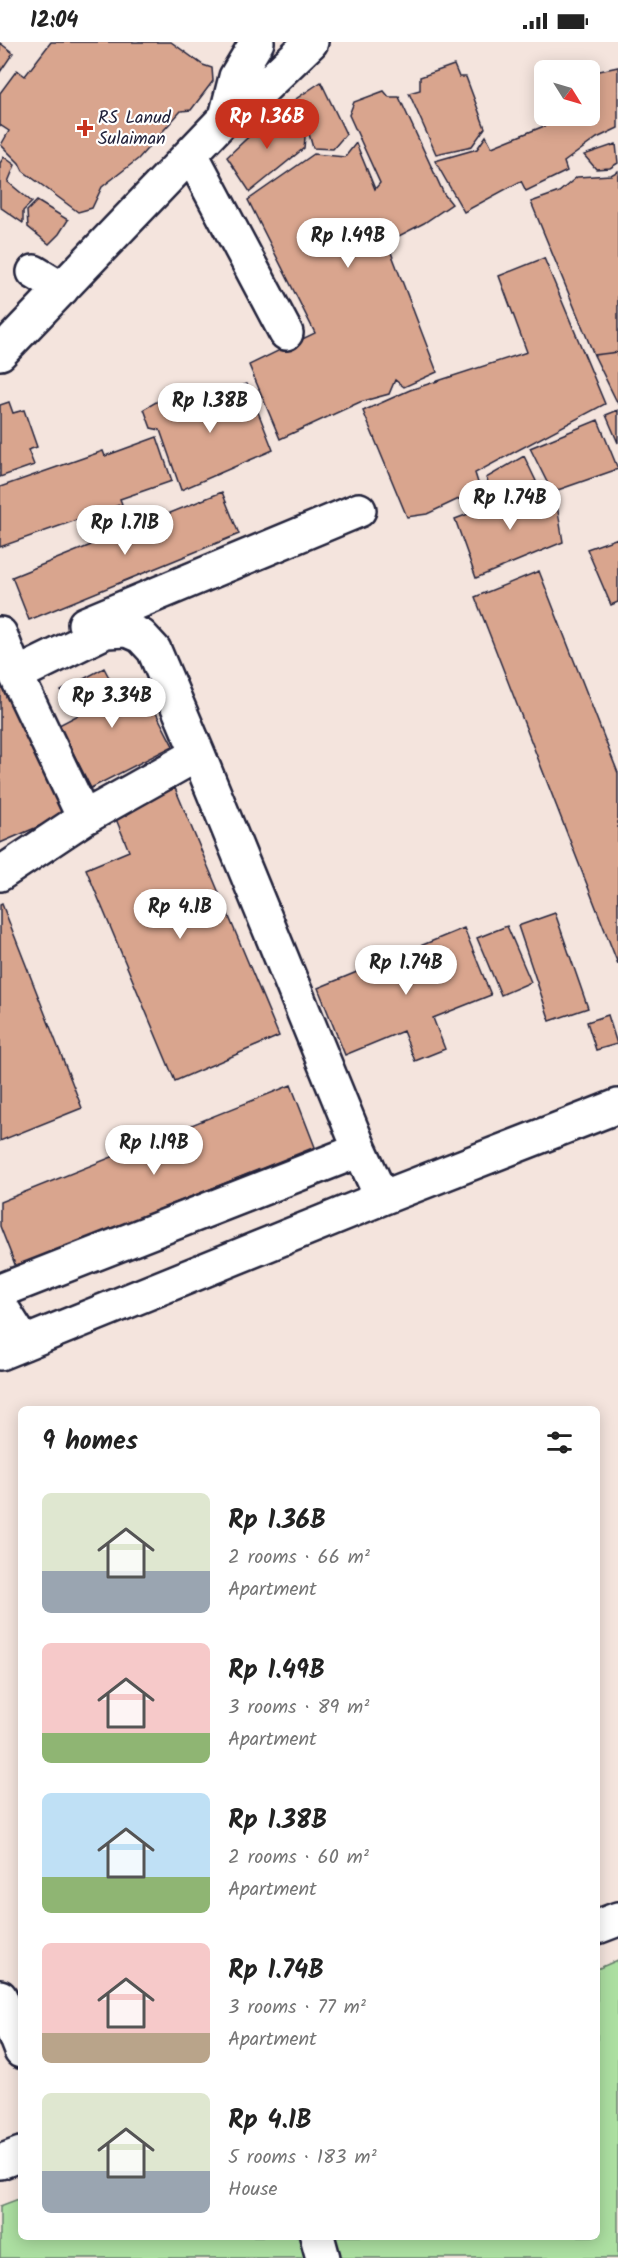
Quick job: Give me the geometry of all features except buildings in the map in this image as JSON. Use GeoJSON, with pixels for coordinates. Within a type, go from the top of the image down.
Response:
{"type":"FeatureCollection","features":[{"type":"Feature","properties":{"kind":"street"},"geometry":{"type":"LineString","coordinates":[[226,117],[236,77],[257,42]]}},
{"type":"Feature","properties":{"kind":"street"},"geometry":{"type":"LineString","coordinates":[[264,42],[301,52]]}},
{"type":"Feature","properties":{"kind":"street"},"geometry":{"type":"LineString","coordinates":[[0,353],[226,117],[259,92],[301,52]]}},
{"type":"Feature","properties":{"kind":"street"},"geometry":{"type":"LineString","coordinates":[[191,154],[286,333]]}},
{"type":"Feature","properties":{"kind":"street"},"geometry":{"type":"LineString","coordinates":[[34,272],[62,289]]}},
{"type":"Feature","properties":{"kind":"street"},"geometry":{"type":"LineString","coordinates":[[8,655],[360,510]]}},
{"type":"Feature","properties":{"kind":"street"},"geometry":{"type":"LineString","coordinates":[[8,655],[106,632],[127,630],[141,636],[154,650],[360,1150],[382,1198]]}},
{"type":"Feature","properties":{"kind":"street"},"geometry":{"type":"LineString","coordinates":[[8,655],[84,818]]}},
{"type":"Feature","properties":{"kind":"street"},"geometry":{"type":"LineString","coordinates":[[0,874],[84,818],[198,754]]}},
{"type":"Feature","properties":{"kind":"street"},"geometry":{"type":"LineString","coordinates":[[0,1305],[12,1348],[382,1198],[618,1106]]}},
{"type":"Feature","properties":{"kind":"street"},"geometry":{"type":"LineString","coordinates":[[0,1291],[360,1150]]}},
{"type":"Feature","properties":{"kind":"street"},"geometry":{"type":"LineString","coordinates":[[600,1926],[618,1919]]}},
{"type":"Feature","properties":{"kind":"street"},"geometry":{"type":"LineString","coordinates":[[0,1997],[18,2043]]}},
{"type":"Feature","properties":{"kind":"street"},"geometry":{"type":"LineString","coordinates":[[0,2162],[18,2155]]}},
{"type":"Feature","properties":{"kind":"street"},"geometry":{"type":"LineString","coordinates":[[318,2240],[323,2258]]}},
{"type":"Feature","properties":{"kind":"green space"},"geometry":{"type":"Polygon","coordinates":[[[618,1960],[618,2258],[0,2258],[0,2206],[18,2199],[18,2240],[600,2240],[600,1968],[618,1960]]]}},
{"type":"Feature","properties":{"kind":"place","name":"RS Lanud Sulaiman"},"geometry":{"type":"Point","coordinates":[85,128]}}]}
